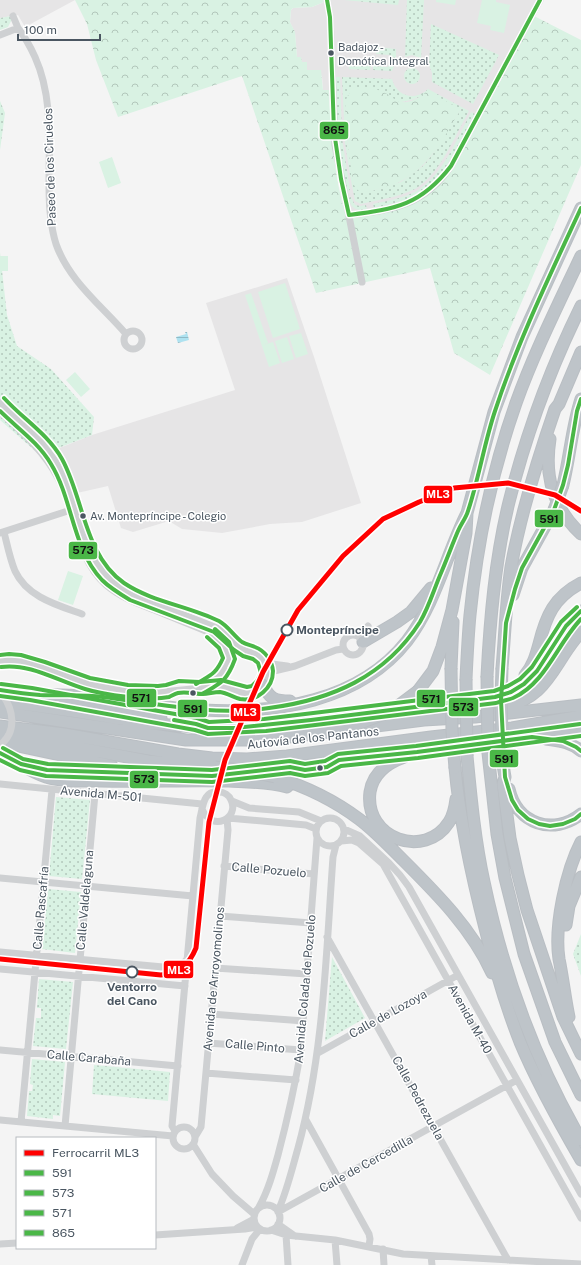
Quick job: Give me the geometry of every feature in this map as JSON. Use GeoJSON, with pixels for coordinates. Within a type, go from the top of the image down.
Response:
{"type":"FeatureCollection","features":[{"type":"Feature","properties":{"kind":"highway"},"geometry":{"type":"LineString","coordinates":[[318,734],[335,728],[357,724],[390,712],[418,691],[433,670],[442,647],[452,610],[466,533],[467,513],[494,412],[525,330],[581,208]]}},
{"type":"Feature","properties":{"kind":"highway"},"geometry":{"type":"LineString","coordinates":[[581,256],[534,358],[516,404],[488,500],[476,566],[470,616],[466,679],[467,756],[475,828],[484,883],[503,958],[516,999],[546,1073],[581,1140]]}},
{"type":"Feature","properties":{"kind":"highway"},"geometry":{"type":"LineString","coordinates":[[581,306],[552,369],[537,408],[521,457],[509,503],[497,568],[490,618],[487,676],[488,753],[492,797],[505,878],[524,954],[555,1042],[581,1094]]}},
{"type":"Feature","properties":{"kind":"highway"},"geometry":{"type":"LineString","coordinates":[[581,352],[555,409],[524,505],[511,568],[502,668],[501,700],[503,784],[510,838],[521,889],[563,1017],[581,1054]]}},
{"type":"Feature","properties":{"kind":"highway"},"geometry":{"type":"LineString","coordinates":[[506,622],[522,568],[554,510],[563,485],[577,411],[581,399]]}},
{"type":"Feature","properties":{"kind":"highway"},"geometry":{"type":"LineString","coordinates":[[558,404],[560,410],[550,439],[548,455],[549,474],[554,496],[562,512],[581,534]]}},
{"type":"Feature","properties":{"kind":"highway"},"geometry":{"type":"LineString","coordinates":[[0,694],[95,697],[202,710],[240,711],[275,708],[311,701],[338,692],[360,681],[389,660],[406,642],[420,622],[440,577],[458,530],[467,513]]}},
{"type":"Feature","properties":{"kind":"highway"},"geometry":{"type":"LineString","coordinates":[[361,640],[397,622],[411,612],[440,577]]}},
{"type":"Feature","properties":{"kind":"highway"},"geometry":{"type":"LineString","coordinates":[[473,699],[499,693],[513,686],[523,678],[535,659],[546,620],[552,609],[559,599],[571,588],[581,583]]}},
{"type":"Feature","properties":{"kind":"highway"},"geometry":{"type":"LineString","coordinates":[[452,610],[452,724],[457,792],[473,884],[507,1007]]}},
{"type":"Feature","properties":{"kind":"highway"},"geometry":{"type":"LineString","coordinates":[[0,694],[79,712],[145,723],[208,728],[265,725],[495,697],[511,692],[524,684],[537,671],[566,626],[581,611]]}},
{"type":"Feature","properties":{"kind":"highway"},"geometry":{"type":"LineString","coordinates":[[424,720],[475,713],[509,706],[526,698],[544,685],[581,632]]}},
{"type":"Feature","properties":{"kind":"highway"},"geometry":{"type":"LineString","coordinates":[[265,680],[266,691],[271,697],[280,701],[311,701]]}},
{"type":"Feature","properties":{"kind":"highway"},"geometry":{"type":"LineString","coordinates":[[31,694],[196,724],[208,728]]}},
{"type":"Feature","properties":{"kind":"highway","name":"Autovía de los Pantanos"},"geometry":{"type":"LineString","coordinates":[[0,712],[186,740],[265,740],[424,720],[475,717],[581,705]]}},
{"type":"Feature","properties":{"kind":"highway","name":"Autovía de los Pantanos"},"geometry":{"type":"LineString","coordinates":[[0,726],[79,737],[178,754],[212,758],[247,759],[287,756],[512,728],[581,716]]}},
{"type":"Feature","properties":{"kind":"highway"},"geometry":{"type":"LineString","coordinates":[[273,774],[384,754],[417,752],[581,730]]}},
{"type":"Feature","properties":{"kind":"highway"},"geometry":{"type":"LineString","coordinates":[[0,733],[148,762],[214,771]]}},
{"type":"Feature","properties":{"kind":"highway"},"geometry":{"type":"LineString","coordinates":[[532,737],[562,741],[576,747],[581,751]]}},
{"type":"Feature","properties":{"kind":"highway"},"geometry":{"type":"LineString","coordinates":[[0,744],[162,774]]}},
{"type":"Feature","properties":{"kind":"highway"},"geometry":{"type":"LineString","coordinates":[[417,752],[392,761],[383,767],[376,776],[371,788],[369,802],[372,814],[377,825],[385,833],[393,838],[403,841],[417,842],[428,839],[439,833],[449,823],[454,812],[457,792]]}},
{"type":"Feature","properties":{"kind":"highway"},"geometry":{"type":"LineString","coordinates":[[0,754],[8,757],[30,771],[47,777],[74,781],[261,782],[278,785],[323,798]]}},
{"type":"Feature","properties":{"kind":"highway"},"geometry":{"type":"LineString","coordinates":[[18,763],[47,770],[162,774],[248,770],[273,774],[338,805],[360,820],[385,842],[443,902],[459,920],[473,940],[487,964],[507,1007],[536,1078],[581,1160]]}},
{"type":"Feature","properties":{"kind":"highway"},"geometry":{"type":"LineString","coordinates":[[504,777],[508,784],[512,800],[518,810],[528,819],[539,824],[550,826],[563,824],[575,819],[581,814]]}},
{"type":"Feature","properties":{"kind":"highway"},"geometry":{"type":"LineString","coordinates":[[573,1037],[559,959],[558,935],[562,904],[568,878],[581,842]]}},
{"type":"Feature","properties":{"kind":"highway"},"geometry":{"type":"LineString","coordinates":[[561,966],[569,906],[581,877]]}},
{"type":"Feature","properties":{"kind":"street"},"geometry":{"type":"LineString","coordinates":[[327,0],[330,16],[334,131],[339,167],[362,282]]}},
{"type":"Feature","properties":{"kind":"street"},"geometry":{"type":"LineString","coordinates":[[349,215],[378,211],[410,202],[427,192],[442,178],[451,166],[540,0]]}},
{"type":"Feature","properties":{"kind":"street","name":"Paseo de los Ciruelos"},"geometry":{"type":"LineString","coordinates":[[13,16],[18,28],[27,40],[38,64],[47,96],[50,128],[50,219],[57,245],[73,276],[126,334]]}},
{"type":"Feature","properties":{"kind":"street"},"geometry":{"type":"LineString","coordinates":[[0,35],[18,28]]}},
{"type":"Feature","properties":{"kind":"street"},"geometry":{"type":"LineString","coordinates":[[0,402],[36,436],[50,454],[64,477],[84,555],[91,568],[105,584],[126,599],[213,634],[224,645],[229,658]]}},
{"type":"Feature","properties":{"kind":"street"},"geometry":{"type":"LineString","coordinates":[[0,412],[31,441],[45,457],[58,479],[73,510],[90,552],[96,563],[110,579],[129,593],[217,628],[245,650],[253,652],[264,661],[272,664],[295,666]]}},
{"type":"Feature","properties":{"kind":"street"},"geometry":{"type":"LineString","coordinates":[[73,510],[2,532],[16,571],[29,591],[50,602],[82,614]]}},
{"type":"Feature","properties":{"kind":"street"},"geometry":{"type":"LineString","coordinates":[[361,640],[368,626]]}},
{"type":"Feature","properties":{"kind":"street"},"geometry":{"type":"LineString","coordinates":[[356,635],[361,640],[363,648],[361,653],[356,656],[351,656],[343,649],[342,644],[348,636],[356,635]]}},
{"type":"Feature","properties":{"kind":"street"},"geometry":{"type":"LineString","coordinates":[[0,661],[14,659],[89,684],[115,689],[156,692],[222,686],[245,694],[259,689],[274,671],[295,666],[343,649]]}},
{"type":"Feature","properties":{"kind":"street"},"geometry":{"type":"LineString","coordinates":[[202,688],[218,678],[224,670],[229,658],[233,654],[245,650]]}},
{"type":"Feature","properties":{"kind":"street"},"geometry":{"type":"LineString","coordinates":[[264,661],[267,671],[265,680]]}},
{"type":"Feature","properties":{"kind":"street"},"geometry":{"type":"LineString","coordinates":[[224,670],[224,677],[231,689]]}},
{"type":"Feature","properties":{"kind":"street"},"geometry":{"type":"LineString","coordinates":[[0,694],[8,703],[12,713],[12,723],[9,734],[4,742],[0,744]]}},
{"type":"Feature","properties":{"kind":"street","name":"Avenida M-501"},"geometry":{"type":"LineString","coordinates":[[0,784],[202,807]]}},
{"type":"Feature","properties":{"kind":"street","name":"Calle Rascafría"},"geometry":{"type":"LineString","coordinates":[[21,1122],[52,790]]}},
{"type":"Feature","properties":{"kind":"street"},"geometry":{"type":"LineString","coordinates":[[174,1134],[180,1127],[186,1127],[192,1130],[195,1137],[193,1144],[187,1149],[180,1148],[174,1144],[172,1126],[200,818],[205,798],[210,793],[216,791],[223,792],[232,801],[249,808],[299,812],[321,821]]}},
{"type":"Feature","properties":{"kind":"street","name":"Calle Valdelaguna"},"geometry":{"type":"LineString","coordinates":[[64,1126],[95,794]]}},
{"type":"Feature","properties":{"kind":"street"},"geometry":{"type":"LineString","coordinates":[[202,807],[209,820],[222,822],[228,818],[233,810],[232,801]]}},
{"type":"Feature","properties":{"kind":"street"},"geometry":{"type":"LineString","coordinates":[[228,818],[306,825],[316,829]]}},
{"type":"Feature","properties":{"kind":"street","name":"Avenida de Arroyomolinos"},"geometry":{"type":"LineString","coordinates":[[195,1137],[201,1127],[228,818]]}},
{"type":"Feature","properties":{"kind":"street"},"geometry":{"type":"LineString","coordinates":[[328,818],[335,818],[341,823],[344,829],[344,835],[338,843],[328,846],[317,838],[316,829],[321,821],[328,818]]}},
{"type":"Feature","properties":{"kind":"street","name":"Avenida M-40"},"geometry":{"type":"LineString","coordinates":[[344,829],[360,836],[400,875],[409,887],[581,1194]]}},
{"type":"Feature","properties":{"kind":"street","name":"Avenida Colada de Pozuelo"},"geometry":{"type":"LineString","coordinates":[[259,1208],[270,1183],[283,1137],[301,1050],[317,838]]}},
{"type":"Feature","properties":{"kind":"street","name":"Avenida M-40"},"geometry":{"type":"LineString","coordinates":[[338,843],[352,840],[359,843],[383,864],[581,1218]]}},
{"type":"Feature","properties":{"kind":"street","name":"Avenida Colada de Pozuelo"},"geometry":{"type":"LineString","coordinates":[[278,1212],[287,1188],[306,1120],[318,1053],[333,857],[338,843]]}},
{"type":"Feature","properties":{"kind":"street","name":"Calle Pozuelo"},"geometry":{"type":"LineString","coordinates":[[224,866],[314,874]]}},
{"type":"Feature","properties":{"kind":"street"},"geometry":{"type":"LineString","coordinates":[[0,878],[193,896]]}},
{"type":"Feature","properties":{"kind":"street"},"geometry":{"type":"LineString","coordinates":[[220,916],[311,923]]}},
{"type":"Feature","properties":{"kind":"street","name":"Calle Pedrezuela"},"geometry":{"type":"LineString","coordinates":[[327,936],[508,1260]]}},
{"type":"Feature","properties":{"kind":"street"},"geometry":{"type":"LineString","coordinates":[[0,952],[174,968],[183,964],[187,958]]}},
{"type":"Feature","properties":{"kind":"street"},"geometry":{"type":"LineString","coordinates":[[215,968],[307,974]]}},
{"type":"Feature","properties":{"kind":"street"},"geometry":{"type":"LineString","coordinates":[[0,969],[185,986]]}},
{"type":"Feature","properties":{"kind":"street","name":"Calle de Lozoya"},"geometry":{"type":"LineString","coordinates":[[318,1053],[458,975]]}},
{"type":"Feature","properties":{"kind":"street"},"geometry":{"type":"LineString","coordinates":[[211,1014],[304,1021]]}},
{"type":"Feature","properties":{"kind":"street","name":"Calle Pinto"},"geometry":{"type":"LineString","coordinates":[[208,1043],[301,1050]]}},
{"type":"Feature","properties":{"kind":"street","name":"Calle Carabaña"},"geometry":{"type":"LineString","coordinates":[[0,1050],[178,1066]]}},
{"type":"Feature","properties":{"kind":"street"},"geometry":{"type":"LineString","coordinates":[[206,1073],[296,1080]]}},
{"type":"Feature","properties":{"kind":"street","name":"Calle de Cercedilla"},"geometry":{"type":"LineString","coordinates":[[278,1212],[517,1080]]}},
{"type":"Feature","properties":{"kind":"street"},"geometry":{"type":"LineString","coordinates":[[0,1120],[174,1134]]}},
{"type":"Feature","properties":{"kind":"street"},"geometry":{"type":"LineString","coordinates":[[306,1120],[369,1234],[369,1246]]}},
{"type":"Feature","properties":{"kind":"street"},"geometry":{"type":"LineString","coordinates":[[530,1127],[535,1128],[538,1126],[540,1121]]}},
{"type":"Feature","properties":{"kind":"street"},"geometry":{"type":"LineString","coordinates":[[193,1144],[212,1174],[254,1217],[259,1228]]}},
{"type":"Feature","properties":{"kind":"street"},"geometry":{"type":"LineString","coordinates":[[233,1230],[254,1217],[259,1208],[263,1206],[271,1206],[280,1216],[278,1224],[271,1230]]}},
{"type":"Feature","properties":{"kind":"street"},"geometry":{"type":"LineString","coordinates":[[278,1224],[295,1236]]}},
{"type":"Feature","properties":{"kind":"street"},"geometry":{"type":"LineString","coordinates":[[242,1265],[252,1239],[259,1228]]}},
{"type":"Feature","properties":{"kind":"street"},"geometry":{"type":"LineString","coordinates":[[156,1235],[259,1228],[286,1235],[335,1240],[403,1254],[476,1262],[508,1260],[581,1264]]}},
{"type":"Feature","properties":{"kind":"street"},"geometry":{"type":"LineString","coordinates":[[286,1235],[288,1265]]}},
{"type":"Feature","properties":{"kind":"street"},"geometry":{"type":"LineString","coordinates":[[335,1240],[337,1265]]}},
{"type":"Feature","properties":{"kind":"street"},"geometry":{"type":"LineString","coordinates":[[0,1244],[16,1243]]}},
{"type":"Feature","properties":{"kind":"street"},"geometry":{"type":"LineString","coordinates":[[383,1249],[384,1265]]}},
{"type":"Feature","properties":{"kind":"street"},"geometry":{"type":"LineString","coordinates":[[431,1256],[432,1265]]}},
{"type":"Feature","properties":{"kind":"shaded area"},"geometry":{"type":"Polygon","coordinates":[[[0,0],[75,0],[25,27],[18,15],[0,18],[0,0]]]}},
{"type":"Feature","properties":{"kind":"shaded area"},"geometry":{"type":"Polygon","coordinates":[[[323,0],[544,0],[443,181],[372,215],[346,220],[331,137],[329,90],[323,90],[322,76],[307,70],[297,57],[295,33],[290,22],[291,10],[293,8],[312,7],[324,2],[323,0]]]}},
{"type":"Feature","properties":{"kind":"shaded area"},"geometry":{"type":"Polygon","coordinates":[[[287,278],[361,503],[302,522],[270,524],[222,533],[182,529],[169,521],[133,532],[121,528],[108,486],[77,493],[57,449],[92,435],[235,390],[206,303],[287,278]]]}},
{"type":"Feature","properties":{"kind":"green space"},"geometry":{"type":"Polygon","coordinates":[[[75,0],[323,0],[324,2],[312,7],[293,8],[291,10],[290,22],[295,32],[297,57],[301,57],[302,62],[307,62],[307,70],[321,70],[323,90],[329,90],[336,172],[347,220],[405,207],[443,181],[534,16],[581,40],[581,165],[490,375],[454,353],[430,268],[316,293],[242,76],[118,117],[96,60],[87,24],[75,0]]]}},
{"type":"Feature","properties":{"kind":"green space"},"geometry":{"type":"Polygon","coordinates":[[[344,0],[399,0],[398,5],[344,0]]]}},
{"type":"Feature","properties":{"kind":"green space"},"geometry":{"type":"Polygon","coordinates":[[[407,0],[424,0],[421,58],[412,55],[405,57],[407,0]]]}},
{"type":"Feature","properties":{"kind":"green space"},"geometry":{"type":"Polygon","coordinates":[[[436,0],[456,0],[455,5],[436,2],[436,0]]]}},
{"type":"Feature","properties":{"kind":"green space"},"geometry":{"type":"Polygon","coordinates":[[[482,0],[496,0],[496,2],[510,5],[504,33],[490,30],[491,26],[477,23],[482,0]]]}},
{"type":"Feature","properties":{"kind":"green space"},"geometry":{"type":"Polygon","coordinates":[[[11,16],[11,21],[8,27],[0,30],[0,18],[11,16]]]}},
{"type":"Feature","properties":{"kind":"green space"},"geometry":{"type":"Polygon","coordinates":[[[431,24],[499,55],[473,104],[432,82],[432,73],[429,65],[431,24]]]}},
{"type":"Feature","properties":{"kind":"green space"},"geometry":{"type":"Polygon","coordinates":[[[377,47],[396,49],[396,63],[392,71],[373,70],[373,66],[388,67],[391,63],[389,59],[390,55],[376,54],[377,47]]]}},
{"type":"Feature","properties":{"kind":"green space"},"geometry":{"type":"Polygon","coordinates":[[[349,64],[371,66],[370,70],[349,69],[349,64]]]}},
{"type":"Feature","properties":{"kind":"green space"},"geometry":{"type":"Polygon","coordinates":[[[409,68],[415,68],[420,73],[418,82],[415,84],[409,84],[404,79],[404,73],[409,68]]]}},
{"type":"Feature","properties":{"kind":"green space"},"geometry":{"type":"Polygon","coordinates":[[[335,77],[340,77],[342,138],[350,190],[346,191],[338,147],[335,77]]]}},
{"type":"Feature","properties":{"kind":"green space"},"geometry":{"type":"Polygon","coordinates":[[[342,77],[392,79],[397,90],[402,93],[412,96],[423,93],[428,89],[469,111],[446,154],[424,183],[415,189],[388,198],[361,204],[355,201],[345,142],[342,77]],[[423,95],[397,103],[345,107],[347,141],[354,185],[371,191],[401,182],[423,166],[432,155],[461,109],[423,95]]]}},
{"type":"Feature","properties":{"kind":"green space"},"geometry":{"type":"Polygon","coordinates":[[[359,88],[378,90],[402,102],[414,100],[427,91],[461,109],[443,140],[429,159],[420,168],[398,183],[366,192],[360,192],[354,185],[345,115],[345,104],[347,97],[352,89],[359,88]]]}},
{"type":"Feature","properties":{"kind":"green space"},"geometry":{"type":"Polygon","coordinates":[[[0,101],[5,113],[0,150],[0,101]]]}},
{"type":"Feature","properties":{"kind":"green space"},"geometry":{"type":"Polygon","coordinates":[[[471,112],[475,114],[454,156],[433,184],[424,191],[400,202],[374,208],[373,204],[400,198],[415,192],[425,185],[441,167],[448,156],[471,112]]]}},
{"type":"Feature","properties":{"kind":"green space"},"geometry":{"type":"Polygon","coordinates":[[[112,157],[121,183],[108,188],[99,162],[112,157]]]}},
{"type":"Feature","properties":{"kind":"green space"},"geometry":{"type":"Polygon","coordinates":[[[351,197],[355,205],[366,205],[367,210],[354,208],[348,198],[351,197]]]}},
{"type":"Feature","properties":{"kind":"green space"},"geometry":{"type":"Polygon","coordinates":[[[0,252],[7,315],[17,346],[51,369],[94,417],[92,435],[40,455],[0,420],[0,252]]]}},
{"type":"Feature","properties":{"kind":"green space"},"geometry":{"type":"Polygon","coordinates":[[[0,256],[8,256],[8,271],[0,271],[0,256]]]}},
{"type":"Feature","properties":{"kind":"green space"},"geometry":{"type":"Polygon","coordinates":[[[285,283],[300,329],[273,338],[258,292],[285,283]]]}},
{"type":"Feature","properties":{"kind":"green space"},"geometry":{"type":"Polygon","coordinates":[[[251,293],[268,343],[263,345],[273,342],[280,363],[269,367],[245,295],[251,293]]]}},
{"type":"Feature","properties":{"kind":"green space"},"geometry":{"type":"Polygon","coordinates":[[[301,333],[308,354],[296,358],[289,336],[301,333]]]}},
{"type":"Feature","properties":{"kind":"green space"},"geometry":{"type":"Polygon","coordinates":[[[287,337],[294,359],[282,363],[275,341],[287,337]]]}},
{"type":"Feature","properties":{"kind":"green space"},"geometry":{"type":"Polygon","coordinates":[[[75,372],[90,389],[81,397],[66,380],[75,372]]]}},
{"type":"Feature","properties":{"kind":"green space"},"geometry":{"type":"Polygon","coordinates":[[[68,571],[83,576],[73,605],[58,600],[68,571]]]}},
{"type":"Feature","properties":{"kind":"green space"},"geometry":{"type":"Polygon","coordinates":[[[56,797],[90,800],[82,879],[49,876],[56,797]]]}},
{"type":"Feature","properties":{"kind":"green space"},"geometry":{"type":"Polygon","coordinates":[[[48,889],[81,892],[75,953],[42,949],[48,889]]]}},
{"type":"Feature","properties":{"kind":"green space"},"geometry":{"type":"Polygon","coordinates":[[[581,934],[581,976],[573,954],[581,934]]]}},
{"type":"Feature","properties":{"kind":"green space"},"geometry":{"type":"Polygon","coordinates":[[[332,957],[365,1018],[325,1041],[332,957]]]}},
{"type":"Feature","properties":{"kind":"green space"},"geometry":{"type":"Polygon","coordinates":[[[39,979],[73,982],[66,1049],[33,1046],[36,1018],[41,1018],[41,1008],[37,1008],[39,979]]]}},
{"type":"Feature","properties":{"kind":"green space"},"geometry":{"type":"Polygon","coordinates":[[[32,1059],[65,1062],[60,1116],[53,1115],[53,1119],[27,1116],[29,1091],[32,1091],[33,1085],[30,1084],[32,1059]]]}},
{"type":"Feature","properties":{"kind":"green space"},"geometry":{"type":"Polygon","coordinates":[[[94,1065],[170,1072],[168,1101],[92,1094],[94,1065]]]}},
{"type":"Feature","properties":{"kind":"water"},"geometry":{"type":"Polygon","coordinates":[[[185,332],[187,332],[189,340],[178,343],[176,337],[186,334],[185,332]]]}},
{"type":"Feature","properties":{"kind":"tunnel"},"geometry":{"type":"LineString","coordinates":[[212,776],[242,773]]}},
{"type":"Feature","properties":{"kind":"rail line","name":"ML3"},"geometry":{"type":"LineString","coordinates":[[0,959],[161,975],[173,972],[183,967],[190,959],[196,948],[209,822],[225,760],[263,672],[298,610],[343,556],[383,519],[454,488],[508,483],[555,495],[581,511]]}},
{"type":"Feature","properties":{"kind":"transit line","name":"865"},"geometry":{"type":"LineString","coordinates":[[327,0],[330,17],[334,131],[341,179],[349,215],[381,210],[406,203],[418,197],[440,179],[451,166],[540,0]]}},
{"type":"Feature","properties":{"kind":"transit line","name":"591"},"geometry":{"type":"LineString","coordinates":[[0,690],[40,695],[95,696],[206,710],[248,710],[292,704],[335,692],[355,683],[390,658],[406,641],[420,622],[429,604],[458,531],[467,514],[491,423],[504,385],[535,308],[581,208]]}},
{"type":"Feature","properties":{"kind":"transit line","name":"571"},"geometry":{"type":"LineString","coordinates":[[1,667],[12,666],[33,670],[75,686],[93,691],[127,697],[150,698],[169,697],[181,692],[203,694],[220,692],[240,699],[252,698],[258,696],[267,688],[273,671],[270,660],[265,653],[242,642],[219,621],[195,611],[146,595],[124,583],[111,571],[93,542],[62,459],[43,434],[4,398]]}},
{"type":"Feature","properties":{"kind":"transit line","name":"591"},"geometry":{"type":"LineString","coordinates":[[581,399],[577,411],[563,485],[554,510],[522,568],[515,589],[506,623],[501,700],[505,777],[512,800],[518,810],[528,819],[539,824],[550,826],[563,824],[575,819],[581,814]]}},
{"type":"Feature","properties":{"kind":"transit line","name":"573"},"geometry":{"type":"LineString","coordinates":[[0,411],[34,442],[51,464],[64,493],[78,539],[84,553],[102,580],[130,600],[214,632],[234,650],[258,663],[261,673],[257,681],[252,686],[247,687],[221,680],[200,682],[179,681],[158,686],[128,685],[90,678],[21,655],[0,655]]}},
{"type":"Feature","properties":{"kind":"transit line","name":"571"},"geometry":{"type":"LineString","coordinates":[[1,684],[32,688],[197,718],[209,722],[264,719],[494,691],[508,686],[520,679],[532,667],[561,622],[577,607]]}},
{"type":"Feature","properties":{"kind":"transit line","name":"591"},"geometry":{"type":"LineString","coordinates":[[174,720],[208,728],[235,728],[495,697],[511,692],[524,684],[537,671],[566,626],[581,611]]}},
{"type":"Feature","properties":{"kind":"transit line","name":"573"},"geometry":{"type":"LineString","coordinates":[[0,696],[30,700],[195,730],[208,734],[266,731],[496,703],[513,698],[534,683],[543,673],[581,619]]}},
{"type":"Feature","properties":{"kind":"transit line","name":"573"},"geometry":{"type":"LineString","coordinates":[[202,694],[223,681],[235,659],[229,642],[215,629]]}},
{"type":"Feature","properties":{"kind":"transit line","name":"571"},"geometry":{"type":"LineString","coordinates":[[196,684],[212,674],[218,668],[223,658],[219,648],[207,637]]}},
{"type":"Feature","properties":{"kind":"transit line","name":"571"},"geometry":{"type":"LineString","coordinates":[[3,748],[23,759],[48,764],[212,770],[290,761],[305,764],[325,761],[338,754],[416,746],[580,724]]}},
{"type":"Feature","properties":{"kind":"transit line","name":"573"},"geometry":{"type":"LineString","coordinates":[[0,760],[20,770],[46,776],[212,782],[290,773],[305,776],[328,773],[341,766],[418,758],[581,736]]}},
{"type":"Feature","properties":{"kind":"transit line","name":"591"},"geometry":{"type":"LineString","coordinates":[[0,753],[21,764],[47,770],[212,776],[290,767],[305,770],[327,767],[339,760],[417,752],[532,737],[563,741],[581,751]]}},
{"type":"Feature","properties":{"kind":"place","name":"Badajoz - Domótica Integral"},"geometry":{"type":"Point","coordinates":[331,53]}},
{"type":"Feature","properties":{"kind":"place","name":"Av. Montepríncipe - Colegio"},"geometry":{"type":"Point","coordinates":[83,516]}},
{"type":"Feature","properties":{"kind":"place","name":"Montepríncipe"},"geometry":{"type":"Point","coordinates":[287,630]}},
{"type":"Feature","properties":{"kind":"place","name":"Ventorro del Cano"},"geometry":{"type":"Point","coordinates":[132,972]}}]}
